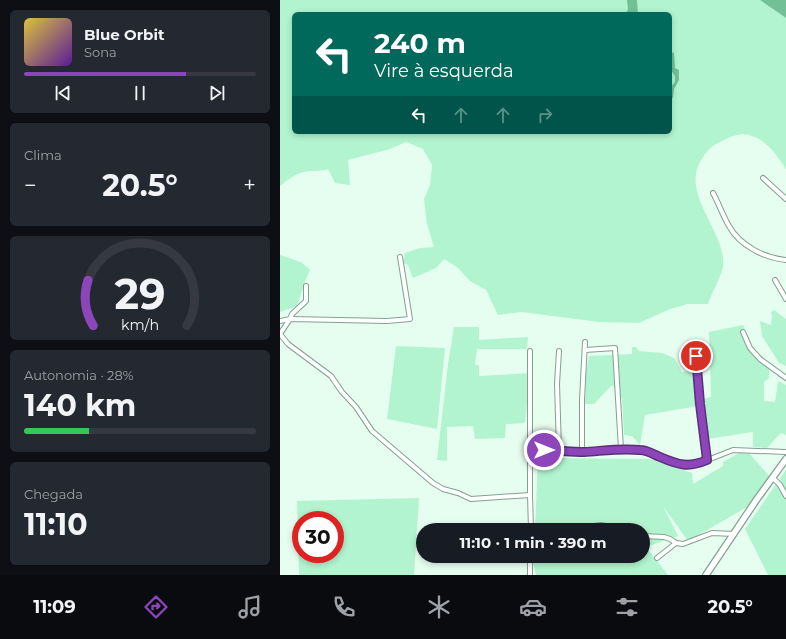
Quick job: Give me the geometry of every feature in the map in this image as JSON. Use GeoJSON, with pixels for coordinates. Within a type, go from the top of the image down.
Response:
{"type":"FeatureCollection","features":[{"type":"Feature","properties":{"kind":"street"},"geometry":{"type":"LineString","coordinates":[[763,178],[786,199]]}},
{"type":"Feature","properties":{"kind":"street"},"geometry":{"type":"LineString","coordinates":[[713,193],[729,227],[742,241],[764,254],[786,260]]}},
{"type":"Feature","properties":{"kind":"street"},"geometry":{"type":"LineString","coordinates":[[280,321],[290,319],[387,321],[410,319],[400,257]]}},
{"type":"Feature","properties":{"kind":"street"},"geometry":{"type":"LineString","coordinates":[[775,280],[786,298]]}},
{"type":"Feature","properties":{"kind":"street"},"geometry":{"type":"LineString","coordinates":[[306,286],[306,302],[292,314],[280,334],[288,344],[331,376],[342,392],[356,407],[372,431],[432,483],[443,489],[458,493],[471,499],[530,495]]}},
{"type":"Feature","properties":{"kind":"street"},"geometry":{"type":"LineString","coordinates":[[743,332],[750,348],[760,359],[786,378]]}},
{"type":"Feature","properties":{"kind":"street"},"geometry":{"type":"LineString","coordinates":[[582,452],[582,400],[585,342]]}},
{"type":"Feature","properties":{"kind":"street"},"geometry":{"type":"LineString","coordinates":[[584,350],[615,348],[621,449]]}},
{"type":"Feature","properties":{"kind":"street"},"geometry":{"type":"LineString","coordinates":[[530,351],[531,523]]}},
{"type":"Feature","properties":{"kind":"street"},"geometry":{"type":"LineString","coordinates":[[559,351],[557,384],[559,450]]}},
{"type":"Feature","properties":{"kind":"street"},"geometry":{"type":"LineString","coordinates":[[696,356],[707,460]]}},
{"type":"Feature","properties":{"kind":"street"},"geometry":{"type":"LineString","coordinates":[[530,454],[544,450],[582,452],[621,449],[640,450],[651,452],[658,457],[686,466],[696,465],[733,450],[786,452]]}},
{"type":"Feature","properties":{"kind":"street"},"geometry":{"type":"LineString","coordinates":[[706,575],[786,459]]}},
{"type":"Feature","properties":{"kind":"street"},"geometry":{"type":"LineString","coordinates":[[773,478],[780,485],[786,496]]}},
{"type":"Feature","properties":{"kind":"street"},"geometry":{"type":"LineString","coordinates":[[650,536],[664,537],[676,543],[683,544],[712,533],[734,534]]}},
{"type":"Feature","properties":{"kind":"street"},"geometry":{"type":"LineString","coordinates":[[657,558],[676,543]]}},
{"type":"Feature","properties":{"kind":"street"},"geometry":{"type":"LineString","coordinates":[[530,563],[530,575]]}},
{"type":"Feature","properties":{"kind":"shaded area"},"geometry":{"type":"Polygon","coordinates":[[[280,0],[760,0],[786,18],[786,169],[775,153],[761,140],[749,135],[741,134],[729,137],[710,148],[701,160],[696,173],[696,187],[700,200],[718,240],[722,254],[723,267],[708,304],[688,304],[670,309],[639,323],[599,322],[522,312],[498,315],[486,290],[470,281],[458,268],[444,259],[436,268],[413,278],[408,265],[403,263],[405,253],[420,248],[434,247],[427,224],[424,199],[430,185],[432,165],[423,149],[406,142],[390,149],[348,160],[350,185],[335,183],[328,169],[303,172],[280,186],[280,0]]]}},
{"type":"Feature","properties":{"kind":"shaded area"},"geometry":{"type":"Polygon","coordinates":[[[627,0],[637,0],[638,12],[626,12],[628,10],[627,0]]]}},
{"type":"Feature","properties":{"kind":"shaded area"},"geometry":{"type":"Polygon","coordinates":[[[760,0],[786,0],[786,18],[760,0]]]}},
{"type":"Feature","properties":{"kind":"shaded area"},"geometry":{"type":"Polygon","coordinates":[[[672,52],[674,53],[675,68],[679,70],[679,80],[674,89],[672,98],[672,86],[675,82],[675,76],[672,72],[672,52]]]}},
{"type":"Feature","properties":{"kind":"shaded area"},"geometry":{"type":"Polygon","coordinates":[[[280,255],[301,262],[310,270],[297,306],[280,312],[280,255]]]}},
{"type":"Feature","properties":{"kind":"shaded area"},"geometry":{"type":"Polygon","coordinates":[[[774,310],[786,319],[786,366],[779,363],[762,336],[760,321],[771,325],[771,312],[774,310]]]}},
{"type":"Feature","properties":{"kind":"shaded area"},"geometry":{"type":"Polygon","coordinates":[[[743,325],[757,361],[769,368],[769,378],[764,382],[764,401],[775,402],[778,381],[786,385],[786,435],[781,433],[767,448],[753,447],[753,432],[707,439],[703,399],[711,397],[709,332],[743,325]]]}},
{"type":"Feature","properties":{"kind":"shaded area"},"geometry":{"type":"Polygon","coordinates":[[[454,327],[479,327],[479,340],[528,337],[527,349],[477,349],[475,365],[479,365],[479,376],[530,373],[525,423],[506,424],[505,438],[475,439],[473,426],[447,427],[447,461],[437,460],[448,364],[454,327]]]}},
{"type":"Feature","properties":{"kind":"shaded area"},"geometry":{"type":"Polygon","coordinates":[[[396,346],[445,348],[437,429],[387,419],[396,346]]]}},
{"type":"Feature","properties":{"kind":"shaded area"},"geometry":{"type":"Polygon","coordinates":[[[632,347],[636,347],[639,351],[662,353],[674,358],[682,372],[692,371],[698,406],[645,415],[640,445],[632,436],[624,435],[622,399],[612,385],[594,404],[585,404],[586,373],[589,356],[632,354],[632,347]]]}},
{"type":"Feature","properties":{"kind":"shaded area"},"geometry":{"type":"Polygon","coordinates":[[[739,453],[749,453],[771,478],[749,506],[688,541],[663,506],[678,536],[650,546],[650,523],[535,523],[538,458],[650,459],[692,473],[693,484],[723,466],[723,462],[739,453]]]}},
{"type":"Feature","properties":{"kind":"shaded area"},"geometry":{"type":"Polygon","coordinates":[[[786,470],[786,575],[768,575],[745,529],[786,470]]]}},
{"type":"Feature","properties":{"kind":"shaded area"},"geometry":{"type":"Polygon","coordinates":[[[419,498],[417,523],[416,523],[414,575],[299,575],[299,563],[344,563],[344,511],[297,511],[297,501],[419,498]]]}},
{"type":"Feature","properties":{"kind":"shaded area"},"geometry":{"type":"Polygon","coordinates":[[[650,552],[668,575],[536,575],[533,563],[650,563],[650,552]]]}},
{"type":"Feature","properties":{"kind":"route"},"geometry":{"type":"LineString","coordinates":[[544,450],[577,452],[623,449],[640,450],[651,452],[658,457],[686,466],[696,465],[707,460],[696,356]]}}]}
